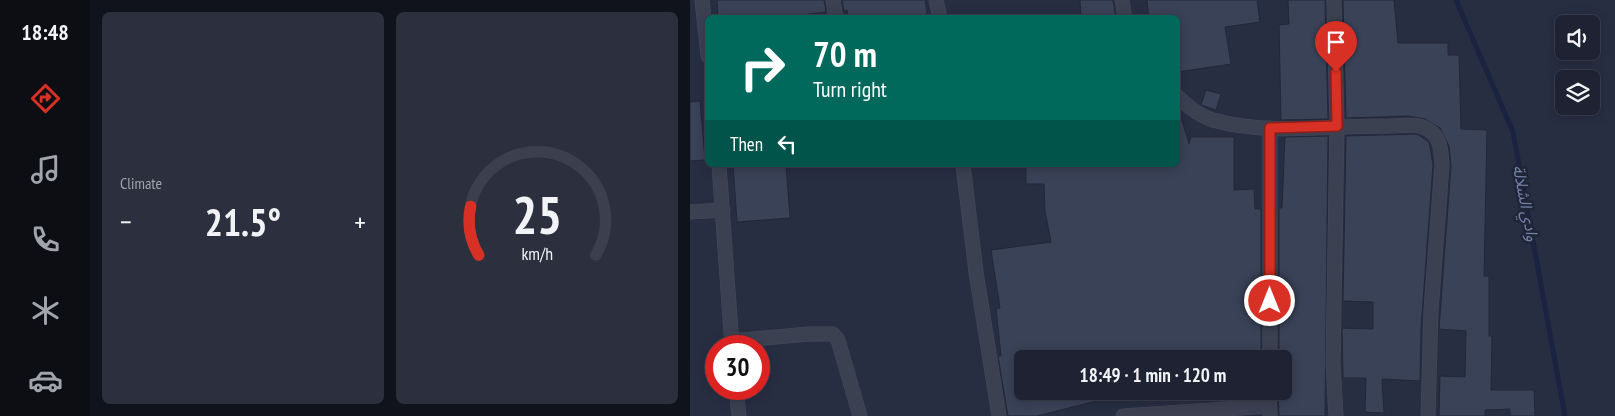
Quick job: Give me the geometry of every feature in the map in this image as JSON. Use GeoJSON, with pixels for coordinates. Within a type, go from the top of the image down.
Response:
{"type":"FeatureCollection","features":[{"type":"Feature","properties":{"kind":"street"},"geometry":{"type":"LineString","coordinates":[[702,0],[705,28]]}},
{"type":"Feature","properties":{"kind":"street"},"geometry":{"type":"LineString","coordinates":[[833,0],[836,15]]}},
{"type":"Feature","properties":{"kind":"street"},"geometry":{"type":"LineString","coordinates":[[936,0],[939,15]]}},
{"type":"Feature","properties":{"kind":"street"},"geometry":{"type":"LineString","coordinates":[[1122,0],[1124,15]]}},
{"type":"Feature","properties":{"kind":"street"},"geometry":{"type":"LineString","coordinates":[[1334,0],[1337,126],[1333,363],[1336,416]]}},
{"type":"Feature","properties":{"kind":"street"},"geometry":{"type":"LineString","coordinates":[[1180,99],[1212,120],[1270,128],[1337,126],[1422,127],[1436,136],[1441,144],[1442,165],[1431,310],[1428,416]]}},
{"type":"Feature","properties":{"kind":"street"},"geometry":{"type":"LineString","coordinates":[[1270,128],[1270,350]]}},
{"type":"Feature","properties":{"kind":"street"},"geometry":{"type":"LineString","coordinates":[[719,167],[730,335]]}},
{"type":"Feature","properties":{"kind":"street"},"geometry":{"type":"LineString","coordinates":[[964,167],[976,272],[999,416]]}},
{"type":"Feature","properties":{"kind":"street"},"geometry":{"type":"LineString","coordinates":[[690,212],[723,210]]}},
{"type":"Feature","properties":{"kind":"street"},"geometry":{"type":"LineString","coordinates":[[770,339],[809,334],[834,334],[838,340],[860,416]]}},
{"type":"Feature","properties":{"kind":"street"},"geometry":{"type":"LineString","coordinates":[[737,400],[739,416]]}},
{"type":"Feature","properties":{"kind":"street"},"geometry":{"type":"LineString","coordinates":[[1123,416],[1270,411]]}},
{"type":"Feature","properties":{"kind":"building"},"geometry":{"type":"Polygon","coordinates":[[[717,0],[824,0],[826,12],[802,15],[718,15],[717,0]]]}},
{"type":"Feature","properties":{"kind":"building"},"geometry":{"type":"Polygon","coordinates":[[[842,0],[925,0],[928,15],[848,15],[847,10],[844,11],[842,0]]]}},
{"type":"Feature","properties":{"kind":"building"},"geometry":{"type":"Polygon","coordinates":[[[1080,0],[1113,0],[1116,15],[1081,15],[1080,0]]]}},
{"type":"Feature","properties":{"kind":"building"},"geometry":{"type":"Polygon","coordinates":[[[1147,0],[1257,0],[1260,22],[1225,27],[1231,64],[1180,72],[1180,15],[1149,15],[1147,0]]]}},
{"type":"Feature","properties":{"kind":"building"},"geometry":{"type":"Polygon","coordinates":[[[1288,0],[1325,0],[1328,119],[1281,120],[1279,25],[1289,24],[1288,0]]]}},
{"type":"Feature","properties":{"kind":"building"},"geometry":{"type":"Polygon","coordinates":[[[1343,0],[1394,0],[1398,43],[1448,43],[1448,55],[1459,55],[1461,129],[1487,130],[1484,276],[1489,276],[1489,336],[1492,336],[1491,390],[1534,390],[1535,416],[1510,416],[1510,409],[1485,410],[1485,416],[1439,416],[1440,376],[1465,377],[1466,331],[1439,329],[1451,166],[1449,146],[1440,128],[1425,119],[1408,116],[1346,118],[1343,0]]]}},
{"type":"Feature","properties":{"kind":"building"},"geometry":{"type":"Polygon","coordinates":[[[1206,90],[1221,94],[1216,110],[1201,105],[1206,90]]]}},
{"type":"Feature","properties":{"kind":"building"},"geometry":{"type":"Polygon","coordinates":[[[700,101],[705,160],[690,161],[690,102],[700,101]]]}},
{"type":"Feature","properties":{"kind":"building"},"geometry":{"type":"Polygon","coordinates":[[[1180,120],[1182,120],[1189,144],[1191,137],[1234,137],[1234,190],[1254,189],[1255,209],[1261,209],[1261,350],[1014,350],[1014,400],[1100,400],[1037,416],[1008,416],[998,356],[1001,356],[996,309],[1000,308],[991,250],[1051,242],[1045,211],[1044,184],[1026,184],[1026,167],[1180,167],[1180,120]]]}},
{"type":"Feature","properties":{"kind":"building"},"geometry":{"type":"Polygon","coordinates":[[[1417,134],[1429,142],[1433,165],[1421,329],[1420,381],[1382,379],[1384,413],[1365,412],[1366,378],[1343,378],[1342,328],[1373,329],[1373,302],[1343,301],[1346,136],[1417,134]]]}},
{"type":"Feature","properties":{"kind":"building"},"geometry":{"type":"Polygon","coordinates":[[[1328,136],[1325,416],[1279,416],[1278,400],[1292,400],[1292,350],[1279,350],[1279,208],[1282,208],[1285,137],[1328,136]]]}},
{"type":"Feature","properties":{"kind":"building"},"geometry":{"type":"Polygon","coordinates":[[[733,167],[786,167],[790,218],[737,222],[733,167]]]}},
{"type":"Feature","properties":{"kind":"waterway","name":"وادي الشلالة"},"geometry":{"type":"LineString","coordinates":[[1456,0],[1513,132],[1565,416]]}},
{"type":"Feature","properties":{"kind":"route"},"geometry":{"type":"LineString","coordinates":[[1270,301],[1270,128],[1337,126],[1336,72]]}}]}
